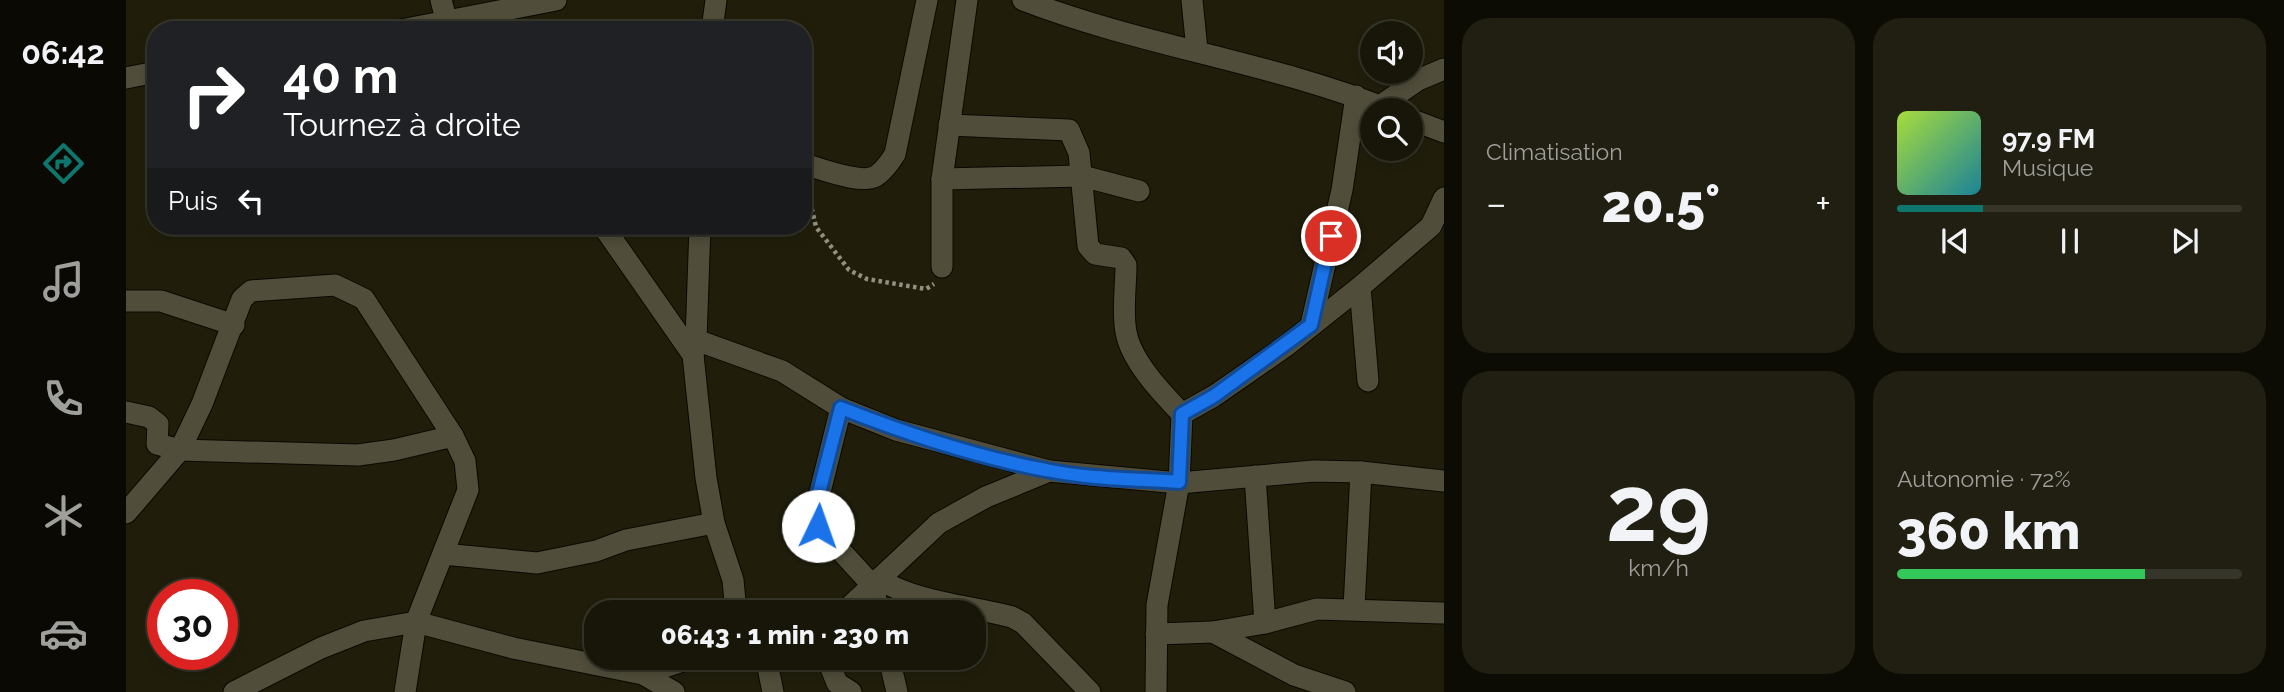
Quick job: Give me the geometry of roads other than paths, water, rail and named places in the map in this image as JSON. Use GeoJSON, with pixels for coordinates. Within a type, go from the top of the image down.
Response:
{"type":"FeatureCollection","features":[{"type":"Feature","properties":{"kind":"street"},"geometry":{"type":"LineString","coordinates":[[441,0],[447,21]]}},
{"type":"Feature","properties":{"kind":"street"},"geometry":{"type":"LineString","coordinates":[[469,21],[556,0]]}},
{"type":"Feature","properties":{"kind":"street"},"geometry":{"type":"LineString","coordinates":[[713,21],[716,0]]}},
{"type":"Feature","properties":{"kind":"street"},"geometry":{"type":"LineString","coordinates":[[812,173],[862,180],[875,177],[895,154],[928,0]]}},
{"type":"Feature","properties":{"kind":"street"},"geometry":{"type":"LineString","coordinates":[[943,267],[942,179],[967,0]]}},
{"type":"Feature","properties":{"kind":"street"},"geometry":{"type":"LineString","coordinates":[[1023,0],[1072,19],[1196,50],[1361,98]]}},
{"type":"Feature","properties":{"kind":"street"},"geometry":{"type":"LineString","coordinates":[[1192,0],[1196,50]]}},
{"type":"Feature","properties":{"kind":"street"},"geometry":{"type":"LineString","coordinates":[[1397,98],[1418,80],[1444,69]]}},
{"type":"Feature","properties":{"kind":"street"},"geometry":{"type":"LineString","coordinates":[[126,78],[147,74]]}},
{"type":"Feature","properties":{"kind":"street"},"geometry":{"type":"LineString","coordinates":[[1311,325],[1342,190],[1356,96]]}},
{"type":"Feature","properties":{"kind":"street"},"geometry":{"type":"LineString","coordinates":[[1423,124],[1444,132]]}},
{"type":"Feature","properties":{"kind":"street"},"geometry":{"type":"LineString","coordinates":[[949,125],[1069,130],[1079,153],[1088,246],[1095,254],[1121,258],[1126,265],[1125,330],[1130,344],[1165,396],[1182,414],[1179,482],[1157,605],[1156,692]]}},
{"type":"Feature","properties":{"kind":"street"},"geometry":{"type":"LineString","coordinates":[[942,179],[1082,176],[1139,191]]}},
{"type":"Feature","properties":{"kind":"street"},"geometry":{"type":"LineString","coordinates":[[1182,414],[1214,396],[1360,287],[1431,226],[1444,198]]}},
{"type":"Feature","properties":{"kind":"street"},"geometry":{"type":"LineString","coordinates":[[610,235],[695,347],[782,371],[841,408],[897,430],[1049,471],[1179,482],[1361,472],[1444,481]]}},
{"type":"Feature","properties":{"kind":"street"},"geometry":{"type":"LineString","coordinates":[[700,235],[695,347],[714,523],[733,580],[735,600]]}},
{"type":"Feature","properties":{"kind":"street"},"geometry":{"type":"LineString","coordinates":[[127,514],[180,450],[234,325],[242,299],[251,291],[335,285],[349,289],[364,299],[453,436],[465,461],[468,490],[416,622],[405,692]]}},
{"type":"Feature","properties":{"kind":"street"},"geometry":{"type":"LineString","coordinates":[[1360,287],[1368,381]]}},
{"type":"Feature","properties":{"kind":"street"},"geometry":{"type":"LineString","coordinates":[[126,301],[161,301],[234,325]]}},
{"type":"Feature","properties":{"kind":"street"},"geometry":{"type":"LineString","coordinates":[[841,408],[814,512],[818,526],[876,582],[919,597],[1012,617],[1023,623],[1090,692]]}},
{"type":"Feature","properties":{"kind":"street"},"geometry":{"type":"LineString","coordinates":[[126,412],[149,417],[158,424],[157,444],[180,450],[358,455],[453,436]]}},
{"type":"Feature","properties":{"kind":"street"},"geometry":{"type":"LineString","coordinates":[[857,600],[939,523],[986,497],[1049,471]]}},
{"type":"Feature","properties":{"kind":"street"},"geometry":{"type":"LineString","coordinates":[[1354,608],[1361,472]]}},
{"type":"Feature","properties":{"kind":"street"},"geometry":{"type":"LineString","coordinates":[[1255,476],[1265,623]]}},
{"type":"Feature","properties":{"kind":"street"},"geometry":{"type":"LineString","coordinates":[[443,554],[537,563],[596,551],[626,540],[714,523]]}},
{"type":"Feature","properties":{"kind":"street"},"geometry":{"type":"LineString","coordinates":[[876,582],[877,600]]}},
{"type":"Feature","properties":{"kind":"street"},"geometry":{"type":"LineString","coordinates":[[1156,634],[1213,632],[1265,623],[1307,611],[1354,608],[1442,613]]}},
{"type":"Feature","properties":{"kind":"street"},"geometry":{"type":"LineString","coordinates":[[234,692],[364,631],[416,622],[513,649],[643,674],[674,692]]}},
{"type":"Feature","properties":{"kind":"street"},"geometry":{"type":"LineString","coordinates":[[1213,632],[1294,675],[1345,692]]}},
{"type":"Feature","properties":{"kind":"street"},"geometry":{"type":"LineString","coordinates":[[643,674],[655,670]]}},
{"type":"Feature","properties":{"kind":"street"},"geometry":{"type":"LineString","coordinates":[[769,670],[774,692]]}},
{"type":"Feature","properties":{"kind":"street"},"geometry":{"type":"LineString","coordinates":[[833,670],[843,689]]}},
{"type":"Feature","properties":{"kind":"street"},"geometry":{"type":"LineString","coordinates":[[892,670],[897,692]]}}]}
